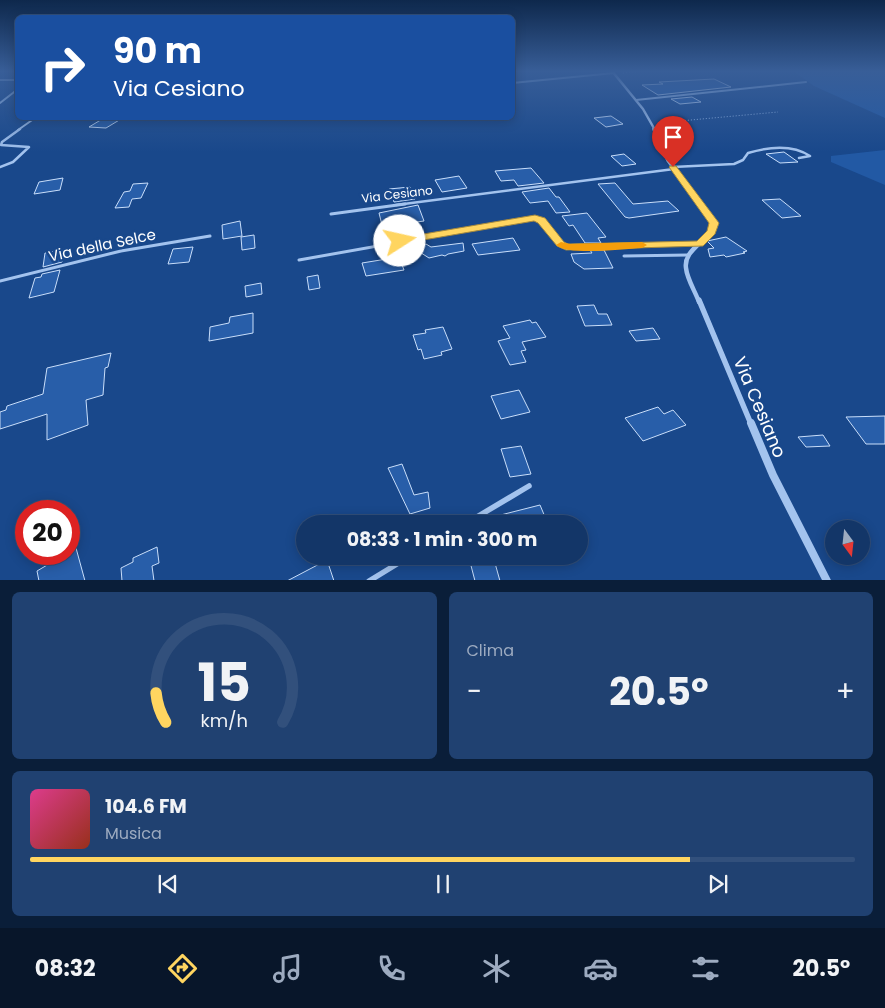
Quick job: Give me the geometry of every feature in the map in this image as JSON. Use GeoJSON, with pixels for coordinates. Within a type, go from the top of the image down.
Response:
{"type":"FeatureCollection","features":[{"type":"Feature","properties":{"kind":"street"},"geometry":{"type":"LineString","coordinates":[[636,100],[652,124],[674,168],[714,223],[712,232],[688,255]]}},
{"type":"Feature","properties":{"kind":"street","name":"Via Cesiano"},"geometry":{"type":"LineString","coordinates":[[688,255],[685,266],[694,292],[766,459],[790,510],[827,580]]}},
{"type":"Feature","properties":{"kind":"lane"},"geometry":{"type":"LineString","coordinates":[[636,100],[654,98]]}},
{"type":"Feature","properties":{"kind":"lane"},"geometry":{"type":"LineString","coordinates":[[0,167],[13,162],[28,147],[5,146],[1,145],[2,142],[32,120]]}},
{"type":"Feature","properties":{"kind":"lane"},"geometry":{"type":"LineString","coordinates":[[674,168],[734,164],[744,160],[748,153],[762,150],[794,149],[810,156],[799,158]]}},
{"type":"Feature","properties":{"kind":"lane","name":"Via Cesiano"},"geometry":{"type":"LineString","coordinates":[[331,214],[674,168]]}},
{"type":"Feature","properties":{"kind":"lane"},"geometry":{"type":"LineString","coordinates":[[299,260],[535,218],[542,220],[560,244],[566,247],[699,244]]}},
{"type":"Feature","properties":{"kind":"lane","name":"Via della Selce"},"geometry":{"type":"LineString","coordinates":[[0,281],[122,250],[210,236]]}},
{"type":"Feature","properties":{"kind":"lane"},"geometry":{"type":"LineString","coordinates":[[624,256],[688,255]]}},
{"type":"Feature","properties":{"kind":"lane"},"geometry":{"type":"LineString","coordinates":[[480,515],[529,486]]}},
{"type":"Feature","properties":{"kind":"lane"},"geometry":{"type":"LineString","coordinates":[[369,580],[395,565]]}},
{"type":"Feature","properties":{"kind":"path"},"geometry":{"type":"LineString","coordinates":[[652,124],[778,112]]}},
{"type":"Feature","properties":{"kind":"shaded area"},"geometry":{"type":"Polygon","coordinates":[[[841,98],[885,98],[885,118],[841,98]]]}},
{"type":"Feature","properties":{"kind":"shaded area"},"geometry":{"type":"Polygon","coordinates":[[[885,150],[885,185],[831,162],[831,156],[885,150]]]}},
{"type":"Feature","properties":{"kind":"building"},"geometry":{"type":"Polygon","coordinates":[[[694,98],[701,102],[680,104],[671,99],[694,98]]]}},
{"type":"Feature","properties":{"kind":"building"},"geometry":{"type":"Polygon","coordinates":[[[611,116],[623,124],[606,127],[594,118],[611,116]]]}},
{"type":"Feature","properties":{"kind":"building"},"geometry":{"type":"Polygon","coordinates":[[[101,120],[119,120],[106,128],[89,127],[101,120]]]}},
{"type":"Feature","properties":{"kind":"building"},"geometry":{"type":"Polygon","coordinates":[[[784,152],[798,162],[780,163],[766,154],[784,152]]]}},
{"type":"Feature","properties":{"kind":"building"},"geometry":{"type":"Polygon","coordinates":[[[624,154],[636,164],[622,166],[611,156],[624,154]]]}},
{"type":"Feature","properties":{"kind":"building"},"geometry":{"type":"Polygon","coordinates":[[[531,168],[544,183],[518,186],[514,180],[501,181],[495,171],[531,168]]]}},
{"type":"Feature","properties":{"kind":"building"},"geometry":{"type":"Polygon","coordinates":[[[459,176],[467,188],[442,192],[435,180],[459,176]]]}},
{"type":"Feature","properties":{"kind":"building"},"geometry":{"type":"Polygon","coordinates":[[[63,178],[60,190],[34,194],[39,182],[63,178]]]}},
{"type":"Feature","properties":{"kind":"building"},"geometry":{"type":"Polygon","coordinates":[[[148,183],[141,198],[132,199],[129,207],[115,208],[124,192],[130,191],[133,184],[148,183]]]}},
{"type":"Feature","properties":{"kind":"building"},"geometry":{"type":"Polygon","coordinates":[[[615,183],[633,204],[668,201],[679,211],[625,217],[598,184],[615,183]]]}},
{"type":"Feature","properties":{"kind":"building"},"geometry":{"type":"Polygon","coordinates":[[[410,187],[415,199],[394,202],[389,189],[410,187]]]}},
{"type":"Feature","properties":{"kind":"building"},"geometry":{"type":"Polygon","coordinates":[[[549,188],[556,197],[559,197],[570,212],[556,213],[548,201],[530,203],[522,192],[549,188]]]}},
{"type":"Feature","properties":{"kind":"building"},"geometry":{"type":"Polygon","coordinates":[[[780,199],[801,216],[782,218],[762,200],[780,199]]]}},
{"type":"Feature","properties":{"kind":"building"},"geometry":{"type":"Polygon","coordinates":[[[418,205],[424,221],[394,225],[398,237],[382,225],[379,213],[418,205]]]}},
{"type":"Feature","properties":{"kind":"building"},"geometry":{"type":"Polygon","coordinates":[[[587,213],[606,237],[598,238],[601,243],[585,243],[573,225],[569,226],[562,216],[587,213]]]}},
{"type":"Feature","properties":{"kind":"building"},"geometry":{"type":"Polygon","coordinates":[[[240,221],[242,236],[223,239],[222,225],[240,221]]]}},
{"type":"Feature","properties":{"kind":"building"},"geometry":{"type":"Polygon","coordinates":[[[254,235],[255,248],[242,250],[241,237],[254,235]]]}},
{"type":"Feature","properties":{"kind":"building"},"geometry":{"type":"Polygon","coordinates":[[[726,237],[747,251],[726,257],[724,255],[710,257],[708,249],[714,248],[707,241],[726,237]]]}},
{"type":"Feature","properties":{"kind":"building"},"geometry":{"type":"Polygon","coordinates":[[[513,238],[520,250],[478,255],[472,244],[513,238]]]}},
{"type":"Feature","properties":{"kind":"building"},"geometry":{"type":"Polygon","coordinates":[[[463,243],[464,251],[429,258],[415,249],[426,244],[431,247],[463,243]]]}},
{"type":"Feature","properties":{"kind":"building"},"geometry":{"type":"Polygon","coordinates":[[[193,247],[189,262],[168,264],[173,249],[193,247]]]}},
{"type":"Feature","properties":{"kind":"building"},"geometry":{"type":"Polygon","coordinates":[[[65,249],[62,262],[43,267],[45,253],[65,249]]]}},
{"type":"Feature","properties":{"kind":"building"},"geometry":{"type":"Polygon","coordinates":[[[590,250],[604,250],[613,268],[584,269],[574,262],[571,254],[592,253],[590,250]]]}},
{"type":"Feature","properties":{"kind":"building"},"geometry":{"type":"Polygon","coordinates":[[[399,257],[404,270],[366,276],[362,263],[399,257]]]}},
{"type":"Feature","properties":{"kind":"building"},"geometry":{"type":"Polygon","coordinates":[[[60,270],[54,292],[29,298],[35,278],[41,277],[42,274],[60,270]]]}},
{"type":"Feature","properties":{"kind":"building"},"geometry":{"type":"Polygon","coordinates":[[[318,275],[320,288],[309,290],[307,277],[318,275]]]}},
{"type":"Feature","properties":{"kind":"building"},"geometry":{"type":"Polygon","coordinates":[[[261,283],[262,294],[246,297],[245,286],[261,283]]]}},
{"type":"Feature","properties":{"kind":"building"},"geometry":{"type":"Polygon","coordinates":[[[594,305],[598,314],[607,314],[612,325],[585,326],[577,306],[594,305]]]}},
{"type":"Feature","properties":{"kind":"building"},"geometry":{"type":"Polygon","coordinates":[[[253,313],[253,333],[209,341],[210,327],[229,323],[230,317],[253,313]]]}},
{"type":"Feature","properties":{"kind":"building"},"geometry":{"type":"Polygon","coordinates":[[[530,320],[532,323],[536,322],[546,337],[522,342],[526,350],[521,351],[526,362],[510,365],[498,341],[510,338],[503,326],[530,320]]]}},
{"type":"Feature","properties":{"kind":"building"},"geometry":{"type":"Polygon","coordinates":[[[443,327],[452,349],[441,352],[442,355],[424,359],[421,349],[418,350],[413,335],[426,333],[425,330],[443,327]]]}},
{"type":"Feature","properties":{"kind":"building"},"geometry":{"type":"Polygon","coordinates":[[[653,328],[660,339],[636,341],[629,331],[653,328]]]}},
{"type":"Feature","properties":{"kind":"building"},"geometry":{"type":"Polygon","coordinates":[[[111,353],[108,367],[105,368],[103,395],[86,400],[88,425],[47,440],[47,414],[0,429],[0,412],[6,410],[7,406],[43,394],[47,368],[111,353]]]}},
{"type":"Feature","properties":{"kind":"building"},"geometry":{"type":"Polygon","coordinates":[[[519,390],[530,412],[501,419],[491,396],[519,390]]]}},
{"type":"Feature","properties":{"kind":"building"},"geometry":{"type":"Polygon","coordinates":[[[658,407],[664,414],[673,410],[686,425],[643,441],[625,418],[658,407]]]}},
{"type":"Feature","properties":{"kind":"building"},"geometry":{"type":"Polygon","coordinates":[[[885,416],[885,444],[866,444],[846,417],[885,416]]]}},
{"type":"Feature","properties":{"kind":"building"},"geometry":{"type":"Polygon","coordinates":[[[823,435],[830,446],[806,447],[798,437],[823,435]]]}},
{"type":"Feature","properties":{"kind":"building"},"geometry":{"type":"Polygon","coordinates":[[[521,446],[531,474],[510,477],[501,449],[521,446]]]}},
{"type":"Feature","properties":{"kind":"building"},"geometry":{"type":"Polygon","coordinates":[[[402,464],[414,495],[428,492],[430,508],[410,514],[388,468],[402,464]]]}},
{"type":"Feature","properties":{"kind":"building"},"geometry":{"type":"Polygon","coordinates":[[[540,505],[544,515],[501,515],[540,505]]]}},
{"type":"Feature","properties":{"kind":"building"},"geometry":{"type":"Polygon","coordinates":[[[157,547],[159,563],[152,566],[154,580],[122,580],[121,568],[133,562],[133,558],[157,547]]]}},
{"type":"Feature","properties":{"kind":"building"},"geometry":{"type":"Polygon","coordinates":[[[80,563],[85,580],[39,580],[37,571],[47,565],[80,565],[80,563]]]}},
{"type":"Feature","properties":{"kind":"building"},"geometry":{"type":"Polygon","coordinates":[[[317,565],[329,565],[334,580],[289,580],[317,565]]]}},
{"type":"Feature","properties":{"kind":"building"},"geometry":{"type":"Polygon","coordinates":[[[471,565],[496,565],[500,580],[475,580],[471,565]]]}},
{"type":"Feature","properties":{"kind":"slow traffic"},"geometry":{"type":"LineString","coordinates":[[561,245],[570,248],[642,245]]}},
{"type":"Feature","properties":{"kind":"route"},"geometry":{"type":"LineString","coordinates":[[400,241],[538,218],[542,220],[560,244],[566,247],[699,244],[712,232],[714,223],[673,167]]}}]}
